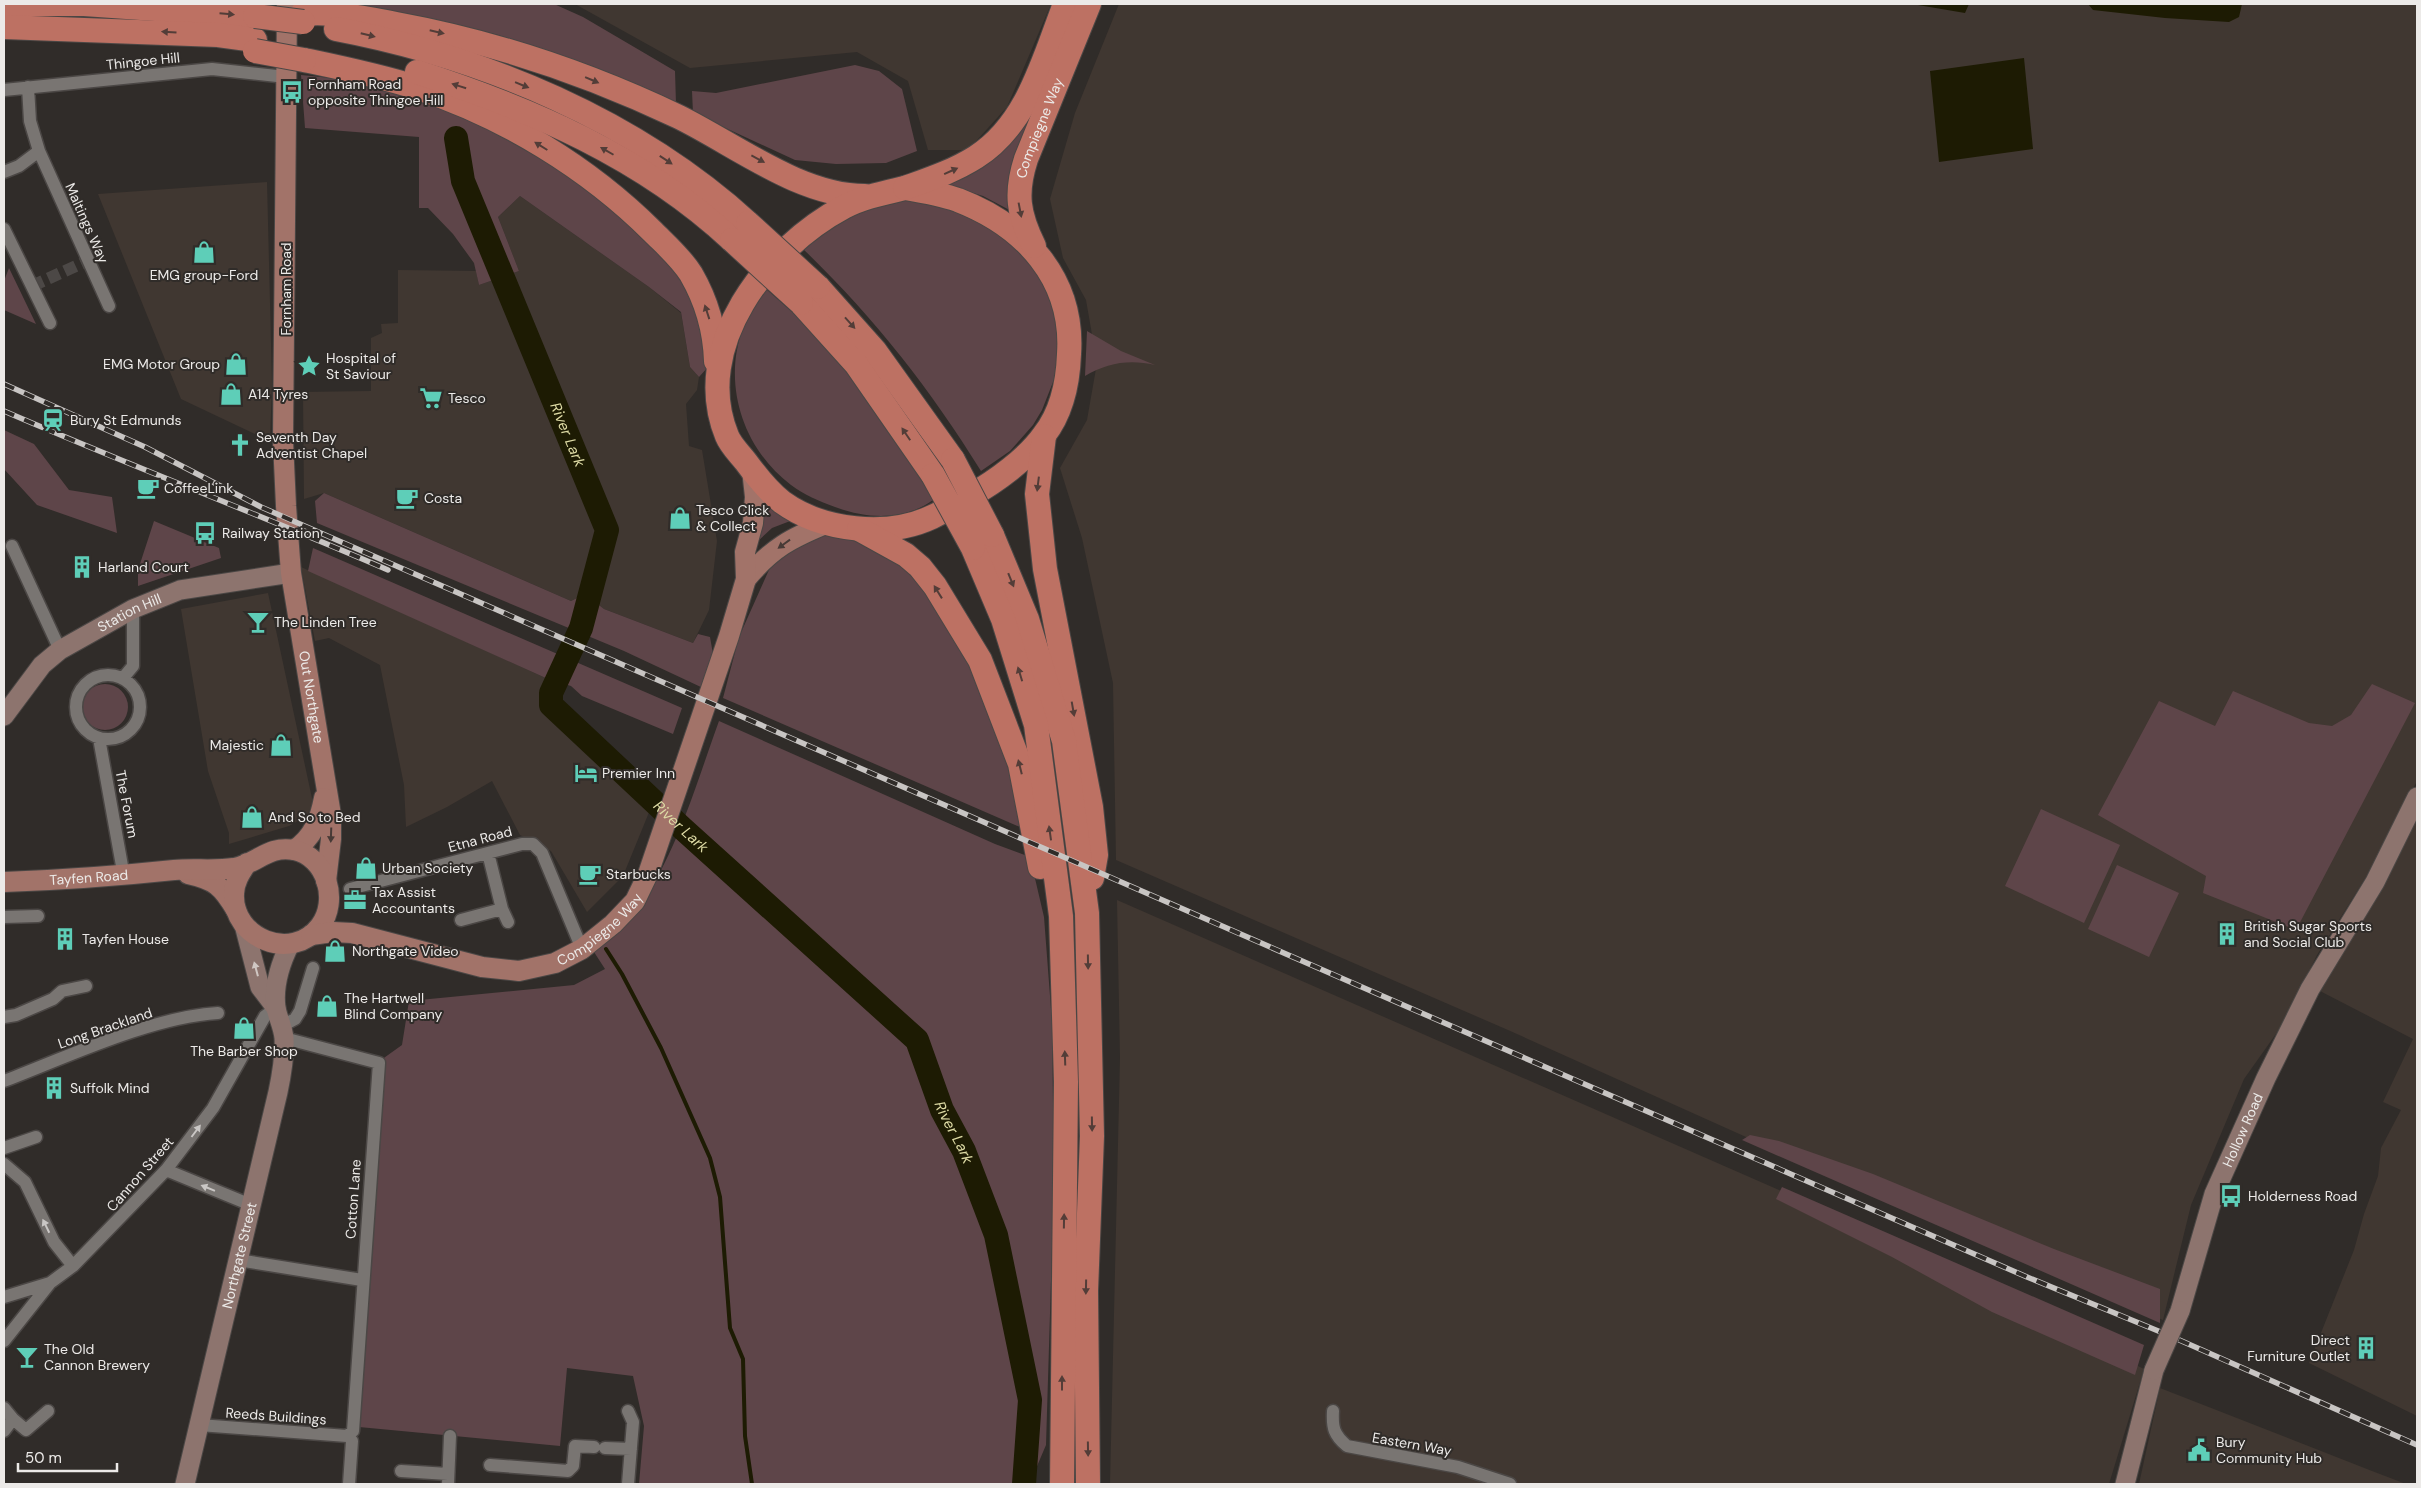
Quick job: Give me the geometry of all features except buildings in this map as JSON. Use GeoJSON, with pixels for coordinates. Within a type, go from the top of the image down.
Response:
{"type":"FeatureCollection","features":[{"type":"Feature","properties":{"kind":"highway"},"geometry":{"type":"LineString","coordinates":[[4,4],[84,4],[284,15],[322,12],[435,31],[502,48],[575,73],[679,117],[811,187],[848,196],[870,196]]}},
{"type":"Feature","properties":{"kind":"highway","name":"Compiegne Way"},"geometry":{"type":"LineString","coordinates":[[870,196],[905,188],[958,168],[978,156],[1007,129],[1028,96],[1065,4]]}},
{"type":"Feature","properties":{"kind":"highway","name":"Compiegne Way"},"geometry":{"type":"LineString","coordinates":[[1038,254],[1022,217],[1018,199],[1020,180],[1026,159],[1089,4]]}},
{"type":"Feature","properties":{"kind":"highway"},"geometry":{"type":"LineString","coordinates":[[284,15],[415,47],[485,70],[537,91],[594,118],[648,149],[716,194],[748,223],[809,295],[933,475],[973,548],[1003,619],[1036,725],[1061,916],[1061,969],[1066,1082],[1062,1484]]}},
{"type":"Feature","properties":{"kind":"highway"},"geometry":{"type":"LineString","coordinates":[[4,27],[218,34],[255,46],[304,53],[351,55],[411,70],[477,92],[581,136],[635,168],[701,211],[732,240],[809,295],[875,351],[953,460],[992,535],[1027,619],[1064,741],[1087,913],[1092,1136],[1086,1291],[1088,1484]]}},
{"type":"Feature","properties":{"kind":"highway"},"geometry":{"type":"LineString","coordinates":[[304,53],[409,86],[495,120],[529,139],[593,181],[637,216],[668,247],[690,273],[703,299],[716,349],[721,417],[728,439],[765,486],[783,502],[802,514],[828,523],[856,528],[890,528],[931,518],[989,485],[1008,472],[1044,436],[1060,405],[1067,384],[1070,341],[1066,310],[1058,289],[1038,254],[1007,227],[975,208],[955,199],[905,188]]}},
{"type":"Feature","properties":{"kind":"highway"},"geometry":{"type":"LineString","coordinates":[[717,377],[730,326],[752,288],[791,244],[814,225],[846,206],[870,196]]}},
{"type":"Feature","properties":{"kind":"highway"},"geometry":{"type":"LineString","coordinates":[[1044,436],[1037,494],[1045,570],[1091,807],[1096,856],[1087,913]]}},
{"type":"Feature","properties":{"kind":"highway"},"geometry":{"type":"LineString","coordinates":[[856,528],[906,555],[920,567],[935,586],[980,660],[1020,764],[1061,969]]}},
{"type":"Feature","properties":{"kind":"main road","name":"Fornham Road"},"geometry":{"type":"LineString","coordinates":[[284,15],[286,77],[283,448],[291,573]]}},
{"type":"Feature","properties":{"kind":"main road","name":"Compiegne Way"},"geometry":{"type":"LineString","coordinates":[[311,935],[333,932],[352,933],[482,967],[519,971],[555,963],[582,950],[614,924],[635,901],[662,835],[729,636],[746,579],[745,552],[753,524],[755,497],[752,470]]}},
{"type":"Feature","properties":{"kind":"main road","name":"Compiegne Way"},"geometry":{"type":"LineString","coordinates":[[746,579],[762,560],[792,538],[828,523]]}},
{"type":"Feature","properties":{"kind":"main road","name":"Out Northgate"},"geometry":{"type":"LineString","coordinates":[[291,573],[326,790]]}},
{"type":"Feature","properties":{"kind":"main road"},"geometry":{"type":"LineString","coordinates":[[294,850],[302,845],[314,830],[326,790]]}},
{"type":"Feature","properties":{"kind":"main road"},"geometry":{"type":"LineString","coordinates":[[175,870],[202,877],[218,885],[225,892],[240,918],[253,934],[265,941],[290,944],[311,935],[324,919],[328,888],[331,823],[326,790]]}},
{"type":"Feature","properties":{"kind":"main road"},"geometry":{"type":"LineString","coordinates":[[240,918],[234,894],[235,885],[247,863],[264,853],[281,849],[294,850],[311,858],[321,869],[336,912],[352,933]]}},
{"type":"Feature","properties":{"kind":"main road","name":"Tayfen Road"},"geometry":{"type":"LineString","coordinates":[[4,882],[124,876],[175,870],[235,868],[247,863]]}},
{"type":"Feature","properties":{"kind":"street","name":"Thingoe Hill"},"geometry":{"type":"LineString","coordinates":[[4,90],[212,69],[286,77]]}},
{"type":"Feature","properties":{"kind":"street","name":"Maltings Way"},"geometry":{"type":"LineString","coordinates":[[28,87],[30,121],[39,152],[109,306]]}},
{"type":"Feature","properties":{"kind":"street"},"geometry":{"type":"LineString","coordinates":[[4,172],[19,166],[39,152]]}},
{"type":"Feature","properties":{"kind":"street"},"geometry":{"type":"LineString","coordinates":[[4,229],[50,323]]}},
{"type":"Feature","properties":{"kind":"street"},"geometry":{"type":"LineString","coordinates":[[12,546],[60,650]]}},
{"type":"Feature","properties":{"kind":"street","name":"Station Hill"},"geometry":{"type":"LineString","coordinates":[[4,716],[42,665],[60,650],[133,609],[180,590],[291,573]]}},
{"type":"Feature","properties":{"kind":"street"},"geometry":{"type":"LineString","coordinates":[[123,678],[133,666],[133,609]]}},
{"type":"Feature","properties":{"kind":"street"},"geometry":{"type":"LineString","coordinates":[[105,674],[123,678],[135,690],[139,700],[137,720],[124,734],[114,738],[99,738],[89,733],[77,716],[78,694],[85,684],[94,677],[105,674]]}},
{"type":"Feature","properties":{"kind":"street","name":"The Forum"},"geometry":{"type":"LineString","coordinates":[[99,738],[124,876]]}},
{"type":"Feature","properties":{"kind":"street","name":"Hollow Road"},"geometry":{"type":"LineString","coordinates":[[2125,1484],[2154,1370],[2180,1311],[2214,1194],[2262,1087],[2310,989],[2375,882],[2417,797]]}},
{"type":"Feature","properties":{"kind":"street","name":"Etna Road"},"geometry":{"type":"LineString","coordinates":[[350,889],[522,844],[534,844],[542,853],[582,950]]}},
{"type":"Feature","properties":{"kind":"street"},"geometry":{"type":"LineString","coordinates":[[488,853],[502,909],[508,922]]}},
{"type":"Feature","properties":{"kind":"street"},"geometry":{"type":"LineString","coordinates":[[461,920],[502,909]]}},
{"type":"Feature","properties":{"kind":"street"},"geometry":{"type":"LineString","coordinates":[[4,917],[38,916]]}},
{"type":"Feature","properties":{"kind":"street","name":"Northgate Street"},"geometry":{"type":"LineString","coordinates":[[240,918],[260,987],[276,1008]]}},
{"type":"Feature","properties":{"kind":"street","name":"Northgate Street"},"geometry":{"type":"LineString","coordinates":[[185,1484],[278,1092],[284,1058],[283,1032],[276,1008],[279,966],[290,944]]}},
{"type":"Feature","properties":{"kind":"street"},"geometry":{"type":"LineString","coordinates":[[283,1032],[300,1012],[313,968]]}},
{"type":"Feature","properties":{"kind":"street"},"geometry":{"type":"LineString","coordinates":[[4,1017],[16,1015],[53,999],[62,990],[86,986]]}},
{"type":"Feature","properties":{"kind":"street","name":"Cannon Street"},"geometry":{"type":"LineString","coordinates":[[4,1341],[50,1283],[73,1266],[166,1170],[213,1108],[265,1016],[276,1008]]}},
{"type":"Feature","properties":{"kind":"street","name":"Long Brackland"},"geometry":{"type":"LineString","coordinates":[[4,1081],[115,1038],[191,1014],[218,1013]]}},
{"type":"Feature","properties":{"kind":"street","name":"Cotton Lane"},"geometry":{"type":"LineString","coordinates":[[283,1032],[379,1063],[362,1280],[349,1484]]}},
{"type":"Feature","properties":{"kind":"street"},"geometry":{"type":"LineString","coordinates":[[4,1148],[36,1137]]}},
{"type":"Feature","properties":{"kind":"street"},"geometry":{"type":"LineString","coordinates":[[4,1164],[25,1182],[54,1242],[73,1266]]}},
{"type":"Feature","properties":{"kind":"street"},"geometry":{"type":"LineString","coordinates":[[166,1170],[251,1205]]}},
{"type":"Feature","properties":{"kind":"street"},"geometry":{"type":"LineString","coordinates":[[238,1260],[362,1280]]}},
{"type":"Feature","properties":{"kind":"street"},"geometry":{"type":"LineString","coordinates":[[4,1297],[50,1283]]}},
{"type":"Feature","properties":{"kind":"street"},"geometry":{"type":"LineString","coordinates":[[4,1408],[26,1430],[48,1411]]}},
{"type":"Feature","properties":{"kind":"street"},"geometry":{"type":"LineString","coordinates":[[628,1411],[632,1422],[628,1484]]}},
{"type":"Feature","properties":{"kind":"street","name":"Eastern Way"},"geometry":{"type":"LineString","coordinates":[[1333,1411],[1332,1423],[1337,1437],[1347,1446],[1458,1467],[1510,1484]]}},
{"type":"Feature","properties":{"kind":"street"},"geometry":{"type":"LineString","coordinates":[[4,1431],[13,1419]]}},
{"type":"Feature","properties":{"kind":"street","name":"Reeds Buildings"},"geometry":{"type":"LineString","coordinates":[[199,1425],[352,1438]]}},
{"type":"Feature","properties":{"kind":"street"},"geometry":{"type":"LineString","coordinates":[[401,1471],[448,1479],[450,1436]]}},
{"type":"Feature","properties":{"kind":"street"},"geometry":{"type":"LineString","coordinates":[[490,1465],[568,1471],[573,1466],[575,1446],[631,1449]]}},
{"type":"Feature","properties":{"kind":"shaded area"},"geometry":{"type":"Polygon","coordinates":[[[345,4],[554,4],[583,17],[675,71],[676,104],[588,66],[498,35],[442,21],[345,4]]]}},
{"type":"Feature","properties":{"kind":"shaded area"},"geometry":{"type":"Polygon","coordinates":[[[575,4],[1051,4],[1007,107],[968,150],[928,150],[908,81],[857,52],[690,68],[575,4]]]}},
{"type":"Feature","properties":{"kind":"shaded area"},"geometry":{"type":"Polygon","coordinates":[[[1119,4],[2417,4],[2417,781],[2366,877],[2317,955],[2283,1024],[2244,1079],[2191,1205],[2163,1320],[1846,1182],[1508,1030],[1116,860],[1113,683],[1082,538],[1060,468],[1087,420],[1097,363],[1086,300],[1063,258],[1050,199],[1075,113],[1119,4]]]}},
{"type":"Feature","properties":{"kind":"shaded area"},"geometry":{"type":"Polygon","coordinates":[[[1912,4],[1969,4],[1965,13],[1912,4]]]}},
{"type":"Feature","properties":{"kind":"shaded area"},"geometry":{"type":"Polygon","coordinates":[[[2088,4],[2242,4],[2239,17],[2229,22],[2165,18],[2093,10],[2088,4]]]}},
{"type":"Feature","properties":{"kind":"shaded area"},"geometry":{"type":"Polygon","coordinates":[[[2024,58],[2033,149],[1939,162],[1930,71],[2024,58]]]}},
{"type":"Feature","properties":{"kind":"shaded area"},"geometry":{"type":"Polygon","coordinates":[[[855,65],[879,71],[902,89],[917,151],[886,163],[836,164],[795,160],[693,113],[692,91],[716,93],[855,65]]]}},
{"type":"Feature","properties":{"kind":"shaded area"},"geometry":{"type":"Polygon","coordinates":[[[301,75],[351,80],[402,93],[480,121],[608,200],[691,285],[708,367],[699,377],[690,367],[681,312],[649,287],[520,196],[498,217],[519,271],[479,285],[474,263],[453,234],[428,208],[419,208],[419,137],[305,128],[301,75]]]}},
{"type":"Feature","properties":{"kind":"shaded area"},"geometry":{"type":"Polygon","coordinates":[[[1043,95],[1017,214],[983,196],[940,183],[1043,95]]]}},
{"type":"Feature","properties":{"kind":"shaded area"},"geometry":{"type":"Polygon","coordinates":[[[267,182],[272,384],[270,441],[181,399],[98,194],[267,182]]]}},
{"type":"Feature","properties":{"kind":"shaded area"},"geometry":{"type":"Polygon","coordinates":[[[520,196],[649,287],[681,313],[690,367],[699,377],[697,390],[686,404],[689,446],[702,450],[717,541],[709,610],[693,643],[604,609],[585,594],[571,601],[324,493],[304,499],[303,392],[371,391],[371,338],[382,333],[381,324],[398,323],[398,270],[476,271],[479,285],[519,271],[498,217],[520,196]]]}},
{"type":"Feature","properties":{"kind":"shaded area"},"geometry":{"type":"Polygon","coordinates":[[[903,196],[984,214],[1042,274],[1058,325],[1058,360],[1055,377],[1042,410],[1033,425],[1010,451],[981,471],[941,410],[898,353],[852,299],[801,247],[826,224],[903,196]]]}},
{"type":"Feature","properties":{"kind":"shaded area"},"geometry":{"type":"Polygon","coordinates":[[[9,268],[36,324],[4,310],[4,281],[9,268]]]}},
{"type":"Feature","properties":{"kind":"shaded area"},"geometry":{"type":"Polygon","coordinates":[[[765,288],[818,335],[867,386],[934,498],[933,500],[922,507],[898,515],[872,516],[847,511],[817,500],[796,489],[774,470],[760,453],[749,434],[741,414],[736,393],[735,371],[737,349],[743,328],[750,312],[765,288]]]}},
{"type":"Feature","properties":{"kind":"shaded area"},"geometry":{"type":"Polygon","coordinates":[[[1087,331],[1121,351],[1155,365],[1136,362],[1118,363],[1085,376],[1087,331]]]}},
{"type":"Feature","properties":{"kind":"shaded area"},"geometry":{"type":"Polygon","coordinates":[[[4,430],[34,444],[69,490],[112,497],[117,533],[37,505],[4,469],[4,430]]]}},
{"type":"Feature","properties":{"kind":"shaded area"},"geometry":{"type":"Polygon","coordinates":[[[324,493],[571,601],[585,594],[604,609],[693,643],[698,634],[710,637],[714,660],[703,688],[624,651],[317,523],[315,501],[324,493]]]}},
{"type":"Feature","properties":{"kind":"shaded area"},"geometry":{"type":"Polygon","coordinates":[[[764,493],[798,518],[772,528],[757,542],[764,493]]]}},
{"type":"Feature","properties":{"kind":"shaded area"},"geometry":{"type":"Polygon","coordinates":[[[154,521],[219,548],[221,558],[138,586],[138,570],[154,521]]]}},
{"type":"Feature","properties":{"kind":"shaded area"},"geometry":{"type":"Polygon","coordinates":[[[827,534],[861,542],[898,559],[918,578],[975,670],[1013,772],[1020,827],[723,698],[739,637],[768,572],[778,555],[827,534]]]}},
{"type":"Feature","properties":{"kind":"shaded area"},"geometry":{"type":"Polygon","coordinates":[[[313,548],[682,708],[673,734],[582,696],[571,686],[548,679],[308,571],[313,548]]]}},
{"type":"Feature","properties":{"kind":"shaded area"},"geometry":{"type":"Polygon","coordinates":[[[301,567],[548,679],[543,691],[543,703],[547,709],[652,805],[623,876],[587,912],[551,851],[520,835],[492,781],[447,807],[406,827],[404,785],[380,665],[329,638],[315,641],[301,567]]]}},
{"type":"Feature","properties":{"kind":"shaded area"},"geometry":{"type":"Polygon","coordinates":[[[268,593],[313,803],[307,816],[289,826],[229,844],[229,833],[208,771],[181,609],[268,593]]]}},
{"type":"Feature","properties":{"kind":"shaded area"},"geometry":{"type":"Polygon","coordinates":[[[105,684],[118,688],[124,694],[128,707],[124,720],[118,726],[105,730],[92,726],[86,720],[82,707],[86,694],[92,688],[105,684]]]}},
{"type":"Feature","properties":{"kind":"shaded area"},"geometry":{"type":"Polygon","coordinates":[[[2372,684],[2415,703],[2296,930],[2203,893],[2206,876],[2098,815],[2159,701],[2215,726],[2233,691],[2309,723],[2332,726],[2351,715],[2372,684]]]}},
{"type":"Feature","properties":{"kind":"shaded area"},"geometry":{"type":"Polygon","coordinates":[[[719,721],[995,844],[1030,857],[1044,917],[1052,1022],[1054,1182],[1046,1445],[1031,1484],[639,1484],[644,1426],[633,1376],[567,1368],[560,1446],[359,1427],[381,1060],[402,1045],[409,1001],[574,985],[605,969],[594,952],[619,931],[639,906],[657,877],[685,815],[719,721]]]}},
{"type":"Feature","properties":{"kind":"shaded area"},"geometry":{"type":"Polygon","coordinates":[[[2041,809],[2120,845],[2084,923],[2005,886],[2041,809]]]}},
{"type":"Feature","properties":{"kind":"shaded area"},"geometry":{"type":"Polygon","coordinates":[[[2417,820],[2417,1416],[2309,1363],[2354,1250],[2364,1214],[2378,1176],[2381,1148],[2401,1110],[2383,1102],[2413,1039],[2318,990],[2417,820]]]}},
{"type":"Feature","properties":{"kind":"shaded area"},"geometry":{"type":"Polygon","coordinates":[[[2117,865],[2179,893],[2149,957],[2088,929],[2117,865]]]}},
{"type":"Feature","properties":{"kind":"shaded area"},"geometry":{"type":"Polygon","coordinates":[[[1117,900],[1779,1190],[2144,1369],[2109,1484],[1110,1484],[1120,1058],[1117,900]]]}},
{"type":"Feature","properties":{"kind":"shaded area"},"geometry":{"type":"Polygon","coordinates":[[[1750,1135],[1779,1141],[1873,1174],[2054,1249],[2160,1289],[2160,1323],[1742,1140],[1750,1135]]]}},
{"type":"Feature","properties":{"kind":"shaded area"},"geometry":{"type":"Polygon","coordinates":[[[1782,1187],[2144,1345],[2135,1375],[1992,1312],[1892,1257],[1776,1199],[1782,1187]]]}},
{"type":"Feature","properties":{"kind":"shaded area"},"geometry":{"type":"Polygon","coordinates":[[[2160,1388],[2372,1471],[2406,1484],[2139,1484],[2160,1388]]]}},
{"type":"Feature","properties":{"kind":"waterway","name":"River Lark"},"geometry":{"type":"LineString","coordinates":[[456,138],[463,181],[607,530],[581,628],[551,693],[551,705],[682,828],[917,1040],[942,1110],[964,1151],[996,1235],[1030,1400],[1024,1484]]}},
{"type":"Feature","properties":{"kind":"waterway"},"geometry":{"type":"LineString","coordinates":[[606,949],[622,974],[661,1048],[710,1158],[720,1197],[730,1328],[743,1359],[745,1436],[752,1484]]}},
{"type":"Feature","properties":{"kind":"tunnel"},"geometry":{"type":"LineString","coordinates":[[32,286],[87,261]]}},
{"type":"Feature","properties":{"kind":"railway"},"geometry":{"type":"LineString","coordinates":[[4,384],[145,447],[261,507],[2027,1277],[2168,1335],[2417,1445]]}},
{"type":"Feature","properties":{"kind":"railway"},"geometry":{"type":"LineString","coordinates":[[4,411],[388,570]]}},
{"type":"Feature","properties":{"kind":"place","name":"Fornham Road opposite Thingoe Hill"},"geometry":{"type":"Point","coordinates":[292,92]}},
{"type":"Feature","properties":{"kind":"place","name":"EMG group-Ford"},"geometry":{"type":"Point","coordinates":[204,252]}},
{"type":"Feature","properties":{"kind":"place","name":"EMG Motor Group"},"geometry":{"type":"Point","coordinates":[236,364]}},
{"type":"Feature","properties":{"kind":"place","name":"Hospital of St Saviour"},"geometry":{"type":"Point","coordinates":[309,366]}},
{"type":"Feature","properties":{"kind":"place","name":"A14 Tyres"},"geometry":{"type":"Point","coordinates":[231,394]}},
{"type":"Feature","properties":{"kind":"place","name":"Tesco"},"geometry":{"type":"Point","coordinates":[431,398]}},
{"type":"Feature","properties":{"kind":"place","name":"Bury St Edmunds"},"geometry":{"type":"Point","coordinates":[53,420]}},
{"type":"Feature","properties":{"kind":"place","name":"Seventh Day Adventist Chapel"},"geometry":{"type":"Point","coordinates":[240,445]}},
{"type":"Feature","properties":{"kind":"place","name":"CoffeeLink"},"geometry":{"type":"Point","coordinates":[148,488]}},
{"type":"Feature","properties":{"kind":"place","name":"Costa"},"geometry":{"type":"Point","coordinates":[407,498]}},
{"type":"Feature","properties":{"kind":"place","name":"Tesco Click & Collect"},"geometry":{"type":"Point","coordinates":[680,518]}},
{"type":"Feature","properties":{"kind":"place","name":"Railway Station"},"geometry":{"type":"Point","coordinates":[205,533]}},
{"type":"Feature","properties":{"kind":"place","name":"Harland Court"},"geometry":{"type":"Point","coordinates":[82,567]}},
{"type":"Feature","properties":{"kind":"place","name":"The Linden Tree"},"geometry":{"type":"Point","coordinates":[258,622]}},
{"type":"Feature","properties":{"kind":"place","name":"Majestic"},"geometry":{"type":"Point","coordinates":[281,745]}},
{"type":"Feature","properties":{"kind":"place","name":"Premier Inn"},"geometry":{"type":"Point","coordinates":[586,773]}},
{"type":"Feature","properties":{"kind":"place","name":"And So to Bed"},"geometry":{"type":"Point","coordinates":[252,817]}},
{"type":"Feature","properties":{"kind":"place","name":"Urban Society"},"geometry":{"type":"Point","coordinates":[366,868]}},
{"type":"Feature","properties":{"kind":"place","name":"Starbucks"},"geometry":{"type":"Point","coordinates":[590,874]}},
{"type":"Feature","properties":{"kind":"place","name":"Tax Assist Accountants"},"geometry":{"type":"Point","coordinates":[355,900]}},
{"type":"Feature","properties":{"kind":"place","name":"British Sugar Sports and Social Club"},"geometry":{"type":"Point","coordinates":[2227,934]}},
{"type":"Feature","properties":{"kind":"place","name":"Tayfen House"},"geometry":{"type":"Point","coordinates":[65,939]}},
{"type":"Feature","properties":{"kind":"place","name":"Northgate Video"},"geometry":{"type":"Point","coordinates":[335,951]}},
{"type":"Feature","properties":{"kind":"place","name":"The Hartwell Blind Company"},"geometry":{"type":"Point","coordinates":[327,1006]}},
{"type":"Feature","properties":{"kind":"place","name":"The Barber Shop"},"geometry":{"type":"Point","coordinates":[244,1028]}},
{"type":"Feature","properties":{"kind":"place","name":"Suffolk Mind"},"geometry":{"type":"Point","coordinates":[54,1088]}},
{"type":"Feature","properties":{"kind":"place","name":"Holderness Road"},"geometry":{"type":"Point","coordinates":[2231,1196]}},
{"type":"Feature","properties":{"kind":"place","name":"Direct Furniture Outlet"},"geometry":{"type":"Point","coordinates":[2366,1348]}},
{"type":"Feature","properties":{"kind":"place","name":"The Old Cannon Brewery"},"geometry":{"type":"Point","coordinates":[27,1357]}},
{"type":"Feature","properties":{"kind":"place","name":"Bury Community Hub"},"geometry":{"type":"Point","coordinates":[2199,1450]}}]}
